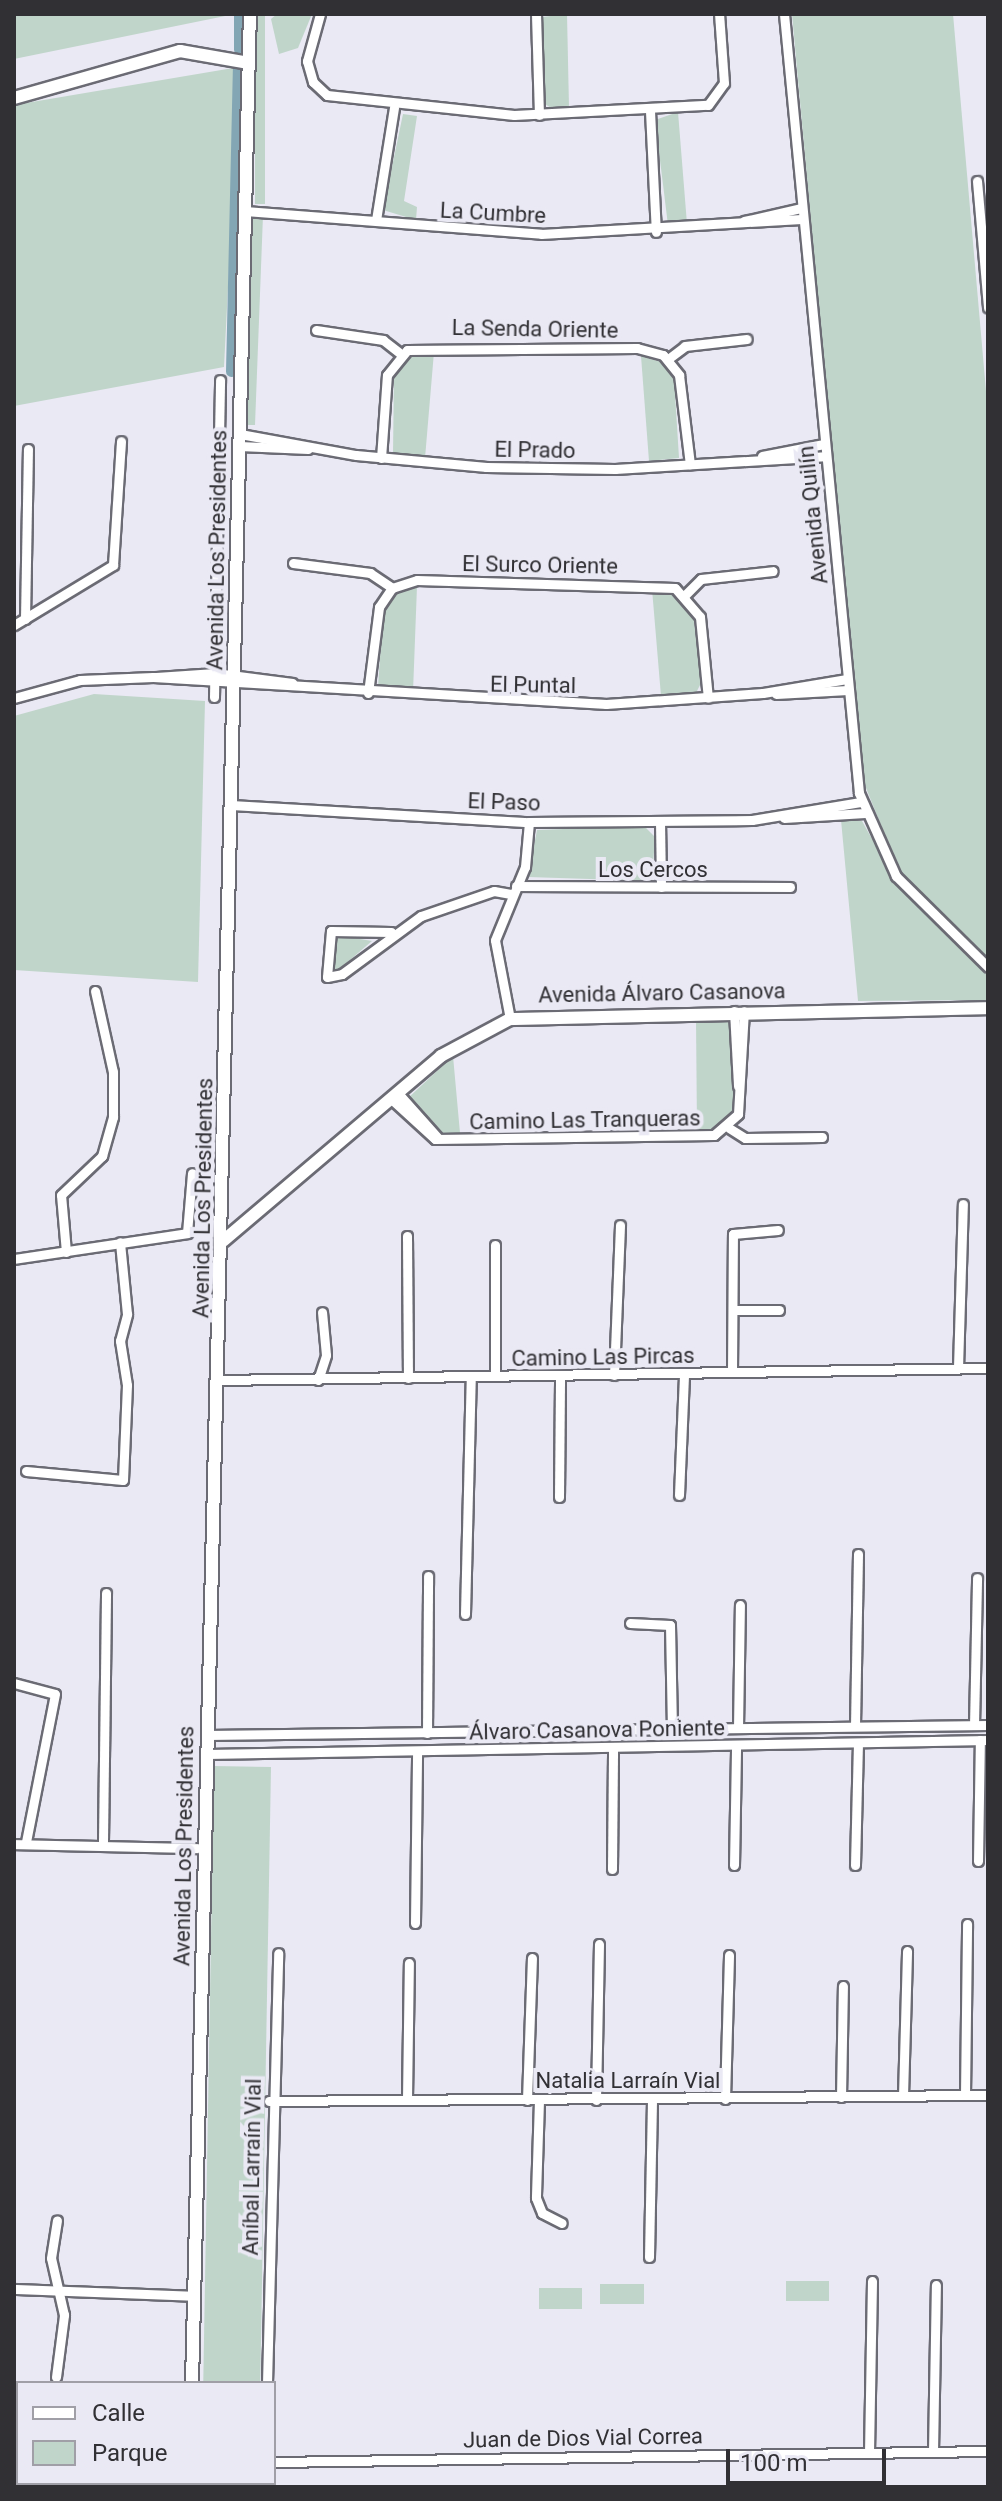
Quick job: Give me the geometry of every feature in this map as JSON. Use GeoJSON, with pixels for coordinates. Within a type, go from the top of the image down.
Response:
{"type":"FeatureCollection","features":[{"type":"Feature","properties":{"kind":"street","name":"Avenida Los Presidentes"},"geometry":{"type":"LineString","coordinates":[[192,2381],[207,1735],[223,1241],[250,14]]}},
{"type":"Feature","properties":{"kind":"street"},"geometry":{"type":"LineString","coordinates":[[320,14],[306,45],[317,88],[394,107],[539,115],[701,108],[718,97],[726,70],[719,14]]}},
{"type":"Feature","properties":{"kind":"street"},"geometry":{"type":"LineString","coordinates":[[536,14],[539,115]]}},
{"type":"Feature","properties":{"kind":"street","name":"Avenida Quilín"},"geometry":{"type":"LineString","coordinates":[[784,14],[861,802],[904,887],[988,967]]}},
{"type":"Feature","properties":{"kind":"street"},"geometry":{"type":"LineString","coordinates":[[14,98],[180,51],[249,63]]}},
{"type":"Feature","properties":{"kind":"street"},"geometry":{"type":"LineString","coordinates":[[376,220],[394,107]]}},
{"type":"Feature","properties":{"kind":"street"},"geometry":{"type":"LineString","coordinates":[[650,111],[656,232]]}},
{"type":"Feature","properties":{"kind":"street"},"geometry":{"type":"LineString","coordinates":[[977,181],[988,308]]}},
{"type":"Feature","properties":{"kind":"street","name":"La Cumbre"},"geometry":{"type":"LineString","coordinates":[[245,211],[494,232],[656,232],[802,213]]}},
{"type":"Feature","properties":{"kind":"street"},"geometry":{"type":"LineString","coordinates":[[316,330],[383,340],[401,354],[387,375],[381,458]]}},
{"type":"Feature","properties":{"kind":"street"},"geometry":{"type":"LineString","coordinates":[[690,464],[682,381],[668,359],[685,346],[747,339]]}},
{"type":"Feature","properties":{"kind":"street","name":"La Senda Oriente"},"geometry":{"type":"LineString","coordinates":[[401,354],[425,346],[637,348],[668,359]]}},
{"type":"Feature","properties":{"kind":"street","name":"Avenida Los Presidentes"},"geometry":{"type":"LineString","coordinates":[[214,697],[220,380]]}},
{"type":"Feature","properties":{"kind":"street","name":"El Prado"},"geometry":{"type":"LineString","coordinates":[[240,440],[381,458],[541,469],[825,456]]}},
{"type":"Feature","properties":{"kind":"street"},"geometry":{"type":"LineString","coordinates":[[14,625],[111,569],[121,441]]}},
{"type":"Feature","properties":{"kind":"street","name":"El Prado"},"geometry":{"type":"LineString","coordinates":[[759,457],[824,444]]}},
{"type":"Feature","properties":{"kind":"street"},"geometry":{"type":"LineString","coordinates":[[25,619],[28,449]]}},
{"type":"Feature","properties":{"kind":"street"},"geometry":{"type":"LineString","coordinates":[[293,563],[370,573],[392,588],[377,612],[368,693]]}},
{"type":"Feature","properties":{"kind":"street"},"geometry":{"type":"LineString","coordinates":[[708,698],[700,617],[686,594],[701,579],[773,571]]}},
{"type":"Feature","properties":{"kind":"street","name":"El Surco Oriente"},"geometry":{"type":"LineString","coordinates":[[392,588],[412,580],[654,584],[686,594]]}},
{"type":"Feature","properties":{"kind":"street","name":"El Puntal"},"geometry":{"type":"LineString","coordinates":[[14,698],[80,680],[215,673],[235,680],[368,693],[552,704],[848,690]]}},
{"type":"Feature","properties":{"kind":"street","name":"El Puntal"},"geometry":{"type":"LineString","coordinates":[[153,677],[214,685],[235,680]]}},
{"type":"Feature","properties":{"kind":"street","name":"El Puntal"},"geometry":{"type":"LineString","coordinates":[[763,693],[847,679]]}},
{"type":"Feature","properties":{"kind":"street","name":"El Paso"},"geometry":{"type":"LineString","coordinates":[[776,817],[861,802]]}},
{"type":"Feature","properties":{"kind":"street","name":"El Paso"},"geometry":{"type":"LineString","coordinates":[[231,805],[529,822],[660,821],[865,813]]}},
{"type":"Feature","properties":{"kind":"street"},"geometry":{"type":"LineString","coordinates":[[660,821],[661,887]]}},
{"type":"Feature","properties":{"kind":"street"},"geometry":{"type":"LineString","coordinates":[[510,1019],[495,950],[514,890],[529,822]]}},
{"type":"Feature","properties":{"kind":"street","name":"Los Cercos"},"geometry":{"type":"LineString","coordinates":[[391,932],[331,931],[327,977],[342,974],[391,932],[465,899],[514,890],[790,887]]}},
{"type":"Feature","properties":{"kind":"street"},"geometry":{"type":"LineString","coordinates":[[66,1252],[61,1195],[102,1156],[113,1117],[113,1072],[95,991]]}},
{"type":"Feature","properties":{"kind":"street","name":"Avenida Álvaro Casanova"},"geometry":{"type":"LineString","coordinates":[[223,1241],[460,1042],[510,1019],[739,1011],[988,1008]]}},
{"type":"Feature","properties":{"kind":"street","name":"Camino Las Tranqueras"},"geometry":{"type":"LineString","coordinates":[[729,1128],[740,1093],[739,1011]]}},
{"type":"Feature","properties":{"kind":"street","name":"Camino Las Tranqueras"},"geometry":{"type":"LineString","coordinates":[[394,1095],[420,1132],[441,1140],[708,1136],[729,1128]]}},
{"type":"Feature","properties":{"kind":"street","name":"Camino Las Tranqueras"},"geometry":{"type":"LineString","coordinates":[[729,1128],[745,1138],[822,1137]]}},
{"type":"Feature","properties":{"kind":"street"},"geometry":{"type":"LineString","coordinates":[[14,1259],[190,1232],[192,1173]]}},
{"type":"Feature","properties":{"kind":"street"},"geometry":{"type":"LineString","coordinates":[[958,1368],[963,1204]]}},
{"type":"Feature","properties":{"kind":"street"},"geometry":{"type":"LineString","coordinates":[[614,1375],[620,1225]]}},
{"type":"Feature","properties":{"kind":"street"},"geometry":{"type":"LineString","coordinates":[[732,1372],[733,1234],[778,1230]]}},
{"type":"Feature","properties":{"kind":"street"},"geometry":{"type":"LineString","coordinates":[[407,1236],[408,1378]]}},
{"type":"Feature","properties":{"kind":"street"},"geometry":{"type":"LineString","coordinates":[[26,1471],[123,1480],[127,1385],[120,1341],[127,1314],[120,1242]]}},
{"type":"Feature","properties":{"kind":"street"},"geometry":{"type":"LineString","coordinates":[[495,1245],[495,1376]]}},
{"type":"Feature","properties":{"kind":"street"},"geometry":{"type":"LineString","coordinates":[[733,1310],[779,1310]]}},
{"type":"Feature","properties":{"kind":"street"},"geometry":{"type":"LineString","coordinates":[[318,1380],[326,1355],[322,1312]]}},
{"type":"Feature","properties":{"kind":"street","name":"Camino Las Pircas"},"geometry":{"type":"LineString","coordinates":[[219,1380],[988,1368]]}},
{"type":"Feature","properties":{"kind":"street"},"geometry":{"type":"LineString","coordinates":[[679,1495],[684,1374]]}},
{"type":"Feature","properties":{"kind":"street"},"geometry":{"type":"LineString","coordinates":[[465,1614],[471,1376]]}},
{"type":"Feature","properties":{"kind":"street"},"geometry":{"type":"LineString","coordinates":[[559,1497],[560,1376]]}},
{"type":"Feature","properties":{"kind":"street"},"geometry":{"type":"LineString","coordinates":[[855,1726],[858,1554]]}},
{"type":"Feature","properties":{"kind":"street"},"geometry":{"type":"LineString","coordinates":[[427,1733],[428,1576]]}},
{"type":"Feature","properties":{"kind":"street"},"geometry":{"type":"LineString","coordinates":[[974,1725],[977,1578]]}},
{"type":"Feature","properties":{"kind":"street"},"geometry":{"type":"LineString","coordinates":[[103,1841],[106,1593]]}},
{"type":"Feature","properties":{"kind":"street"},"geometry":{"type":"LineString","coordinates":[[738,1728],[740,1605]]}},
{"type":"Feature","properties":{"kind":"street"},"geometry":{"type":"LineString","coordinates":[[630,1623],[670,1625],[672,1729]]}},
{"type":"Feature","properties":{"kind":"street"},"geometry":{"type":"LineString","coordinates":[[14,1683],[55,1694],[26,1842]]}},
{"type":"Feature","properties":{"kind":"street","name":"Álvaro Casanova Poniente"},"geometry":{"type":"LineString","coordinates":[[207,1735],[988,1725]]}},
{"type":"Feature","properties":{"kind":"street"},"geometry":{"type":"LineString","coordinates":[[794,1727],[794,1744]]}},
{"type":"Feature","properties":{"kind":"street"},"geometry":{"type":"LineString","coordinates":[[380,1734],[380,1751]]}},
{"type":"Feature","properties":{"kind":"street"},"geometry":{"type":"LineString","coordinates":[[978,1861],[984,1740]]}},
{"type":"Feature","properties":{"kind":"street","name":"Álvaro Casanova Poniente"},"geometry":{"type":"LineString","coordinates":[[207,1754],[984,1740]]}},
{"type":"Feature","properties":{"kind":"street"},"geometry":{"type":"LineString","coordinates":[[855,1865],[858,1743]]}},
{"type":"Feature","properties":{"kind":"street"},"geometry":{"type":"LineString","coordinates":[[734,1865],[736,1745]]}},
{"type":"Feature","properties":{"kind":"street"},"geometry":{"type":"LineString","coordinates":[[612,1869],[613,1747]]}},
{"type":"Feature","properties":{"kind":"street"},"geometry":{"type":"LineString","coordinates":[[415,1923],[417,1751]]}},
{"type":"Feature","properties":{"kind":"street"},"geometry":{"type":"LineString","coordinates":[[14,1844],[103,1841],[197,1848]]}},
{"type":"Feature","properties":{"kind":"street"},"geometry":{"type":"LineString","coordinates":[[965,2095],[967,1924]]}},
{"type":"Feature","properties":{"kind":"street"},"geometry":{"type":"LineString","coordinates":[[596,2100],[599,1944]]}},
{"type":"Feature","properties":{"kind":"street"},"geometry":{"type":"LineString","coordinates":[[903,2096],[907,1951]]}},
{"type":"Feature","properties":{"kind":"street","name":"Aníbal Larraín Vial"},"geometry":{"type":"LineString","coordinates":[[267,2381],[269,2101],[278,1953]]}},
{"type":"Feature","properties":{"kind":"street"},"geometry":{"type":"LineString","coordinates":[[725,2099],[729,1955]]}},
{"type":"Feature","properties":{"kind":"street"},"geometry":{"type":"LineString","coordinates":[[527,2100],[532,1958]]}},
{"type":"Feature","properties":{"kind":"street"},"geometry":{"type":"LineString","coordinates":[[407,2099],[409,1963]]}},
{"type":"Feature","properties":{"kind":"street"},"geometry":{"type":"LineString","coordinates":[[841,2097],[843,1986]]}},
{"type":"Feature","properties":{"kind":"street","name":"Natalia Larraín Vial"},"geometry":{"type":"LineString","coordinates":[[269,2101],[988,2095]]}},
{"type":"Feature","properties":{"kind":"street"},"geometry":{"type":"LineString","coordinates":[[649,2257],[652,2099]]}},
{"type":"Feature","properties":{"kind":"street"},"geometry":{"type":"LineString","coordinates":[[539,2100],[536,2198],[542,2213],[562,2223]]}},
{"type":"Feature","properties":{"kind":"street"},"geometry":{"type":"LineString","coordinates":[[56,2377],[59,2292],[51,2258],[57,2220]]}},
{"type":"Feature","properties":{"kind":"street"},"geometry":{"type":"LineString","coordinates":[[869,2453],[872,2281]]}},
{"type":"Feature","properties":{"kind":"street"},"geometry":{"type":"LineString","coordinates":[[933,2452],[936,2285]]}},
{"type":"Feature","properties":{"kind":"street"},"geometry":{"type":"LineString","coordinates":[[14,2289],[194,2296]]}},
{"type":"Feature","properties":{"kind":"street","name":"Juan de Dios Vial Correa"},"geometry":{"type":"LineString","coordinates":[[276,2462],[988,2451]]}},
{"type":"Feature","properties":{"kind":"green space"},"geometry":{"type":"Polygon","coordinates":[[[14,14],[235,14],[14,59],[14,14]]]}},
{"type":"Feature","properties":{"kind":"green space"},"geometry":{"type":"Polygon","coordinates":[[[255,14],[265,14],[265,204],[255,204],[255,14]]]}},
{"type":"Feature","properties":{"kind":"green space"},"geometry":{"type":"Polygon","coordinates":[[[277,14],[312,14],[298,48],[279,54],[271,19],[277,14]]]}},
{"type":"Feature","properties":{"kind":"green space"},"geometry":{"type":"Polygon","coordinates":[[[567,14],[569,108],[551,108],[545,104],[542,17],[567,14]]]}},
{"type":"Feature","properties":{"kind":"green space"},"geometry":{"type":"Polygon","coordinates":[[[792,14],[953,14],[988,414],[988,960],[901,875],[862,778],[792,14]]]}},
{"type":"Feature","properties":{"kind":"green space"},"geometry":{"type":"Polygon","coordinates":[[[239,67],[224,367],[14,406],[14,105],[239,67]]]}},
{"type":"Feature","properties":{"kind":"green space"},"geometry":{"type":"Polygon","coordinates":[[[678,112],[687,224],[668,225],[655,120],[678,112]]]}},
{"type":"Feature","properties":{"kind":"green space"},"geometry":{"type":"Polygon","coordinates":[[[403,114],[417,116],[404,201],[417,207],[416,220],[383,210],[403,114]]]}},
{"type":"Feature","properties":{"kind":"green space"},"geometry":{"type":"Polygon","coordinates":[[[251,215],[263,215],[255,425],[246,425],[251,215]]]}},
{"type":"Feature","properties":{"kind":"green space"},"geometry":{"type":"Polygon","coordinates":[[[434,352],[425,458],[393,454],[394,373],[412,355],[434,352]]]}},
{"type":"Feature","properties":{"kind":"green space"},"geometry":{"type":"Polygon","coordinates":[[[641,356],[661,362],[674,378],[679,458],[649,461],[641,356]]]}},
{"type":"Feature","properties":{"kind":"green space"},"geometry":{"type":"Polygon","coordinates":[[[417,586],[413,692],[378,688],[383,611],[399,591],[417,586]]]}},
{"type":"Feature","properties":{"kind":"green space"},"geometry":{"type":"Polygon","coordinates":[[[652,589],[674,593],[693,611],[701,683],[696,693],[661,696],[652,589]]]}},
{"type":"Feature","properties":{"kind":"green space"},"geometry":{"type":"Polygon","coordinates":[[[94,694],[205,701],[198,982],[14,970],[14,716],[94,694]]]}},
{"type":"Feature","properties":{"kind":"green space"},"geometry":{"type":"Polygon","coordinates":[[[841,820],[862,821],[900,889],[988,974],[988,1000],[858,1001],[841,820]]]}},
{"type":"Feature","properties":{"kind":"green space"},"geometry":{"type":"Polygon","coordinates":[[[644,826],[655,837],[652,881],[528,877],[537,830],[644,826]]]}},
{"type":"Feature","properties":{"kind":"green space"},"geometry":{"type":"Polygon","coordinates":[[[336,935],[372,941],[336,972],[330,968],[336,935]]]}},
{"type":"Feature","properties":{"kind":"green space"},"geometry":{"type":"Polygon","coordinates":[[[696,1019],[731,1019],[736,1109],[714,1129],[697,1129],[696,1019]]]}},
{"type":"Feature","properties":{"kind":"green space"},"geometry":{"type":"Polygon","coordinates":[[[453,1056],[460,1133],[443,1133],[407,1099],[453,1056]]]}},
{"type":"Feature","properties":{"kind":"green space"},"geometry":{"type":"Polygon","coordinates":[[[214,1766],[271,1767],[260,2381],[203,2381],[214,1766]]]}},
{"type":"Feature","properties":{"kind":"green space"},"geometry":{"type":"Polygon","coordinates":[[[786,2281],[829,2281],[829,2301],[786,2301],[786,2281]]]}},
{"type":"Feature","properties":{"kind":"green space"},"geometry":{"type":"Polygon","coordinates":[[[600,2284],[644,2284],[644,2304],[600,2304],[600,2284]]]}},
{"type":"Feature","properties":{"kind":"green space"},"geometry":{"type":"Polygon","coordinates":[[[539,2288],[582,2288],[582,2309],[539,2309],[539,2288]]]}},
{"type":"Feature","properties":{"kind":"waterway"},"geometry":{"type":"LineString","coordinates":[[239,14],[239,49]]}},
{"type":"Feature","properties":{"kind":"waterway"},"geometry":{"type":"LineString","coordinates":[[231,371],[238,69]]}}]}
